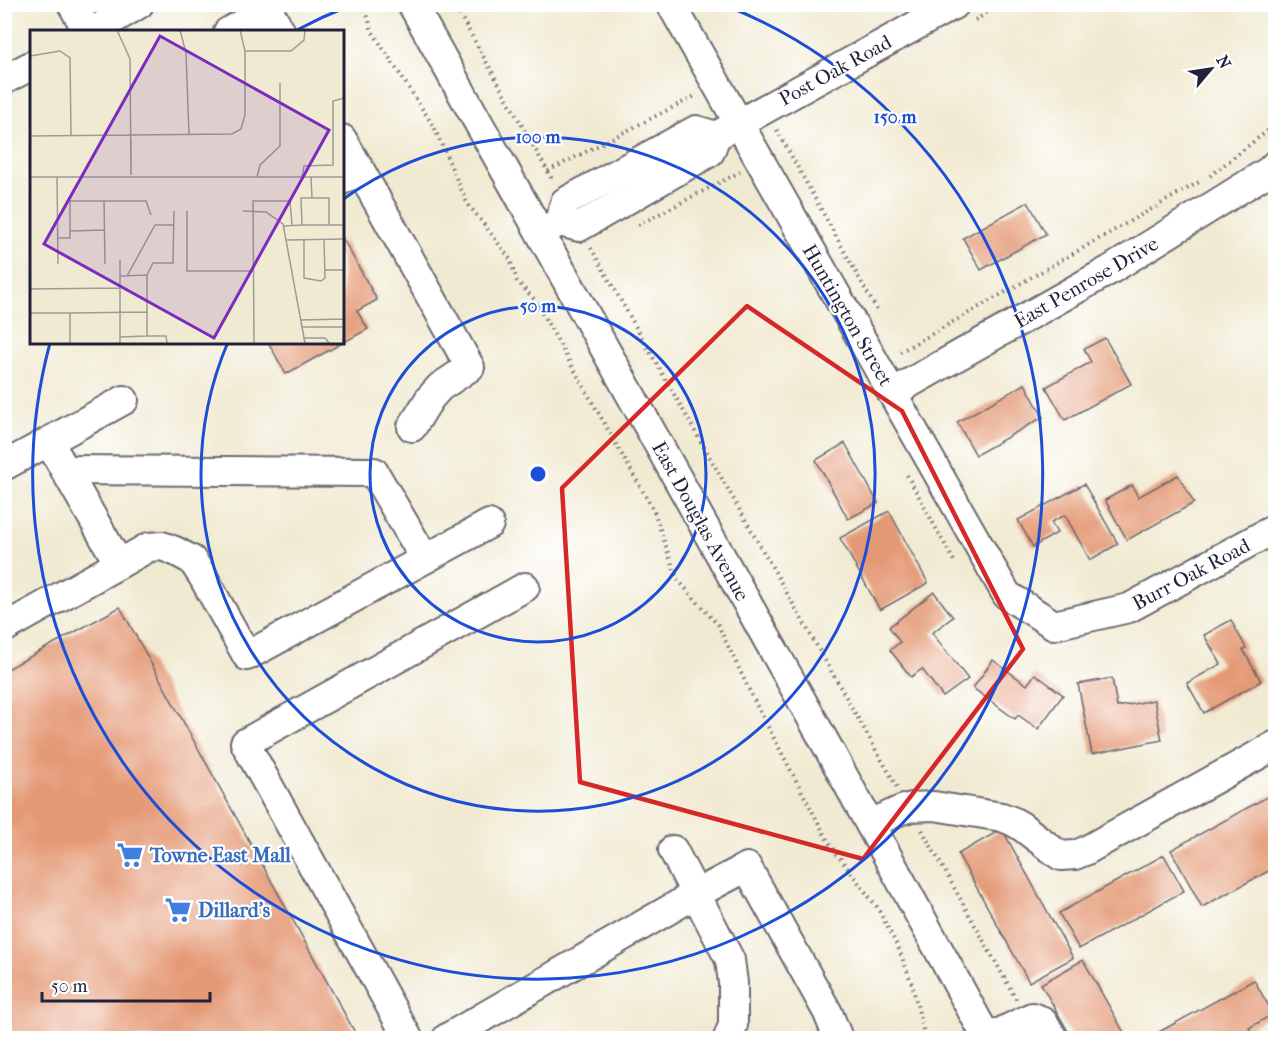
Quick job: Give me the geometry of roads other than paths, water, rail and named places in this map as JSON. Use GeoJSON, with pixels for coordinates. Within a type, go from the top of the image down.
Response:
{"type":"FeatureCollection","features":[{"type":"Feature","properties":{"kind":"street"},"geometry":{"type":"LineString","coordinates":[[72,4],[89,30]]}},
{"type":"Feature","properties":{"kind":"street"},"geometry":{"type":"LineString","coordinates":[[94,30],[139,4]]}},
{"type":"Feature","properties":{"kind":"street","name":"East Douglas Avenue"},"geometry":{"type":"LineString","coordinates":[[412,4],[561,221],[870,824],[988,1038]]}},
{"type":"Feature","properties":{"kind":"street","name":"Huntington Street"},"geometry":{"type":"LineString","coordinates":[[671,4],[727,130],[755,152],[1007,595],[1036,613]]}},
{"type":"Feature","properties":{"kind":"street"},"geometry":{"type":"LineString","coordinates":[[231,30],[268,9],[280,30]]}},
{"type":"Feature","properties":{"kind":"street","name":"Post Oak Road"},"geometry":{"type":"LineString","coordinates":[[561,221],[710,152],[727,130],[963,13]]}},
{"type":"Feature","properties":{"kind":"street"},"geometry":{"type":"LineString","coordinates":[[4,80],[30,66]]}},
{"type":"Feature","properties":{"kind":"street"},"geometry":{"type":"LineString","coordinates":[[344,147],[351,175],[470,367],[440,387],[430,398],[412,427]]}},
{"type":"Feature","properties":{"kind":"street","name":"East Penrose Drive"},"geometry":{"type":"LineString","coordinates":[[892,393],[1110,270],[1269,171],[1275,164]]}},
{"type":"Feature","properties":{"kind":"street"},"geometry":{"type":"LineString","coordinates":[[4,466],[124,400]]}},
{"type":"Feature","properties":{"kind":"street"},"geometry":{"type":"LineString","coordinates":[[49,442],[119,564]]}},
{"type":"Feature","properties":{"kind":"street"},"geometry":{"type":"LineString","coordinates":[[65,470],[375,472],[425,559]]}},
{"type":"Feature","properties":{"kind":"street"},"geometry":{"type":"LineString","coordinates":[[4,628],[148,547],[162,546],[192,560],[247,656],[489,524]]}},
{"type":"Feature","properties":{"kind":"street","name":"Burr Oak Road"},"geometry":{"type":"LineString","coordinates":[[1036,613],[1054,625],[1129,608],[1275,528]]}},
{"type":"Feature","properties":{"kind":"street"},"geometry":{"type":"LineString","coordinates":[[408,1038],[245,743],[525,587]]}},
{"type":"Feature","properties":{"kind":"street"},"geometry":{"type":"LineString","coordinates":[[870,824],[909,808],[934,806],[1002,817],[1021,826],[1061,856],[1075,855],[1275,745]]}},
{"type":"Feature","properties":{"kind":"street"},"geometry":{"type":"LineString","coordinates":[[673,850],[730,960],[734,1024],[728,1038]]}},
{"type":"Feature","properties":{"kind":"street"},"geometry":{"type":"LineString","coordinates":[[447,1038],[747,867],[828,1013],[838,1038]]}},
{"type":"Feature","properties":{"kind":"street"},"geometry":{"type":"LineString","coordinates":[[988,1038],[1032,1017],[1043,1022],[1053,1038]]}},
{"type":"Feature","properties":{"kind":"place","name":"Towne East Mall"},"geometry":{"type":"Point","coordinates":[130,855]}},
{"type":"Feature","properties":{"kind":"place","name":"Dillard's"},"geometry":{"type":"Point","coordinates":[178,910]}}]}
